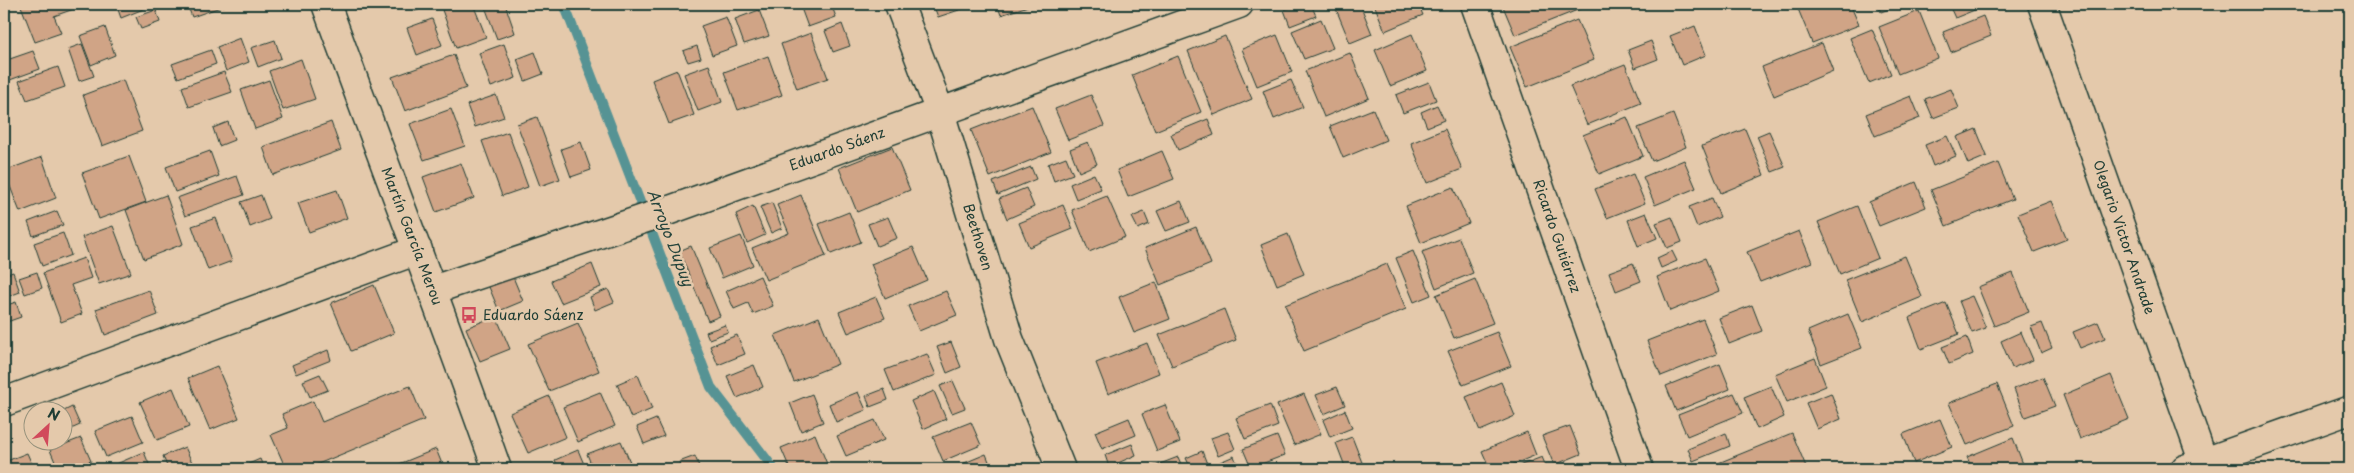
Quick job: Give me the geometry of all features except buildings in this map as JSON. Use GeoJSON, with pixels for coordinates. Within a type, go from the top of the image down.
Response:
{"type":"FeatureCollection","features":[{"type":"Feature","properties":{"kind":"street","name":"Martín García Merou"},"geometry":{"type":"LineString","coordinates":[[326,4],[392,186],[433,290],[497,469]]}},
{"type":"Feature","properties":{"kind":"street","name":"Beethoven"},"geometry":{"type":"LineString","coordinates":[[899,4],[940,112],[1009,339],[1061,469]]}},
{"type":"Feature","properties":{"kind":"street","name":"Eduardo Sáenz"},"geometry":{"type":"LineString","coordinates":[[433,290],[622,224],[670,210],[1238,4]]}},
{"type":"Feature","properties":{"kind":"street","name":"Ricardo Gutiérrez"},"geometry":{"type":"LineString","coordinates":[[1475,4],[1639,469]]}},
{"type":"Feature","properties":{"kind":"street","name":"Olegario Victor Andrade"},"geometry":{"type":"LineString","coordinates":[[2042,4],[2199,467]]}},
{"type":"Feature","properties":{"kind":"street"},"geometry":{"type":"LineString","coordinates":[[4,402],[418,250]]}},
{"type":"Feature","properties":{"kind":"street"},"geometry":{"type":"LineString","coordinates":[[2199,467],[2350,410]]}},
{"type":"Feature","properties":{"kind":"waterway","name":"Arroyo Dupuy"},"geometry":{"type":"LineString","coordinates":[[564,4],[711,387],[774,469]]}},
{"type":"Feature","properties":{"kind":"place","name":"Eduardo Sáenz"},"geometry":{"type":"Point","coordinates":[469,315]}}]}
